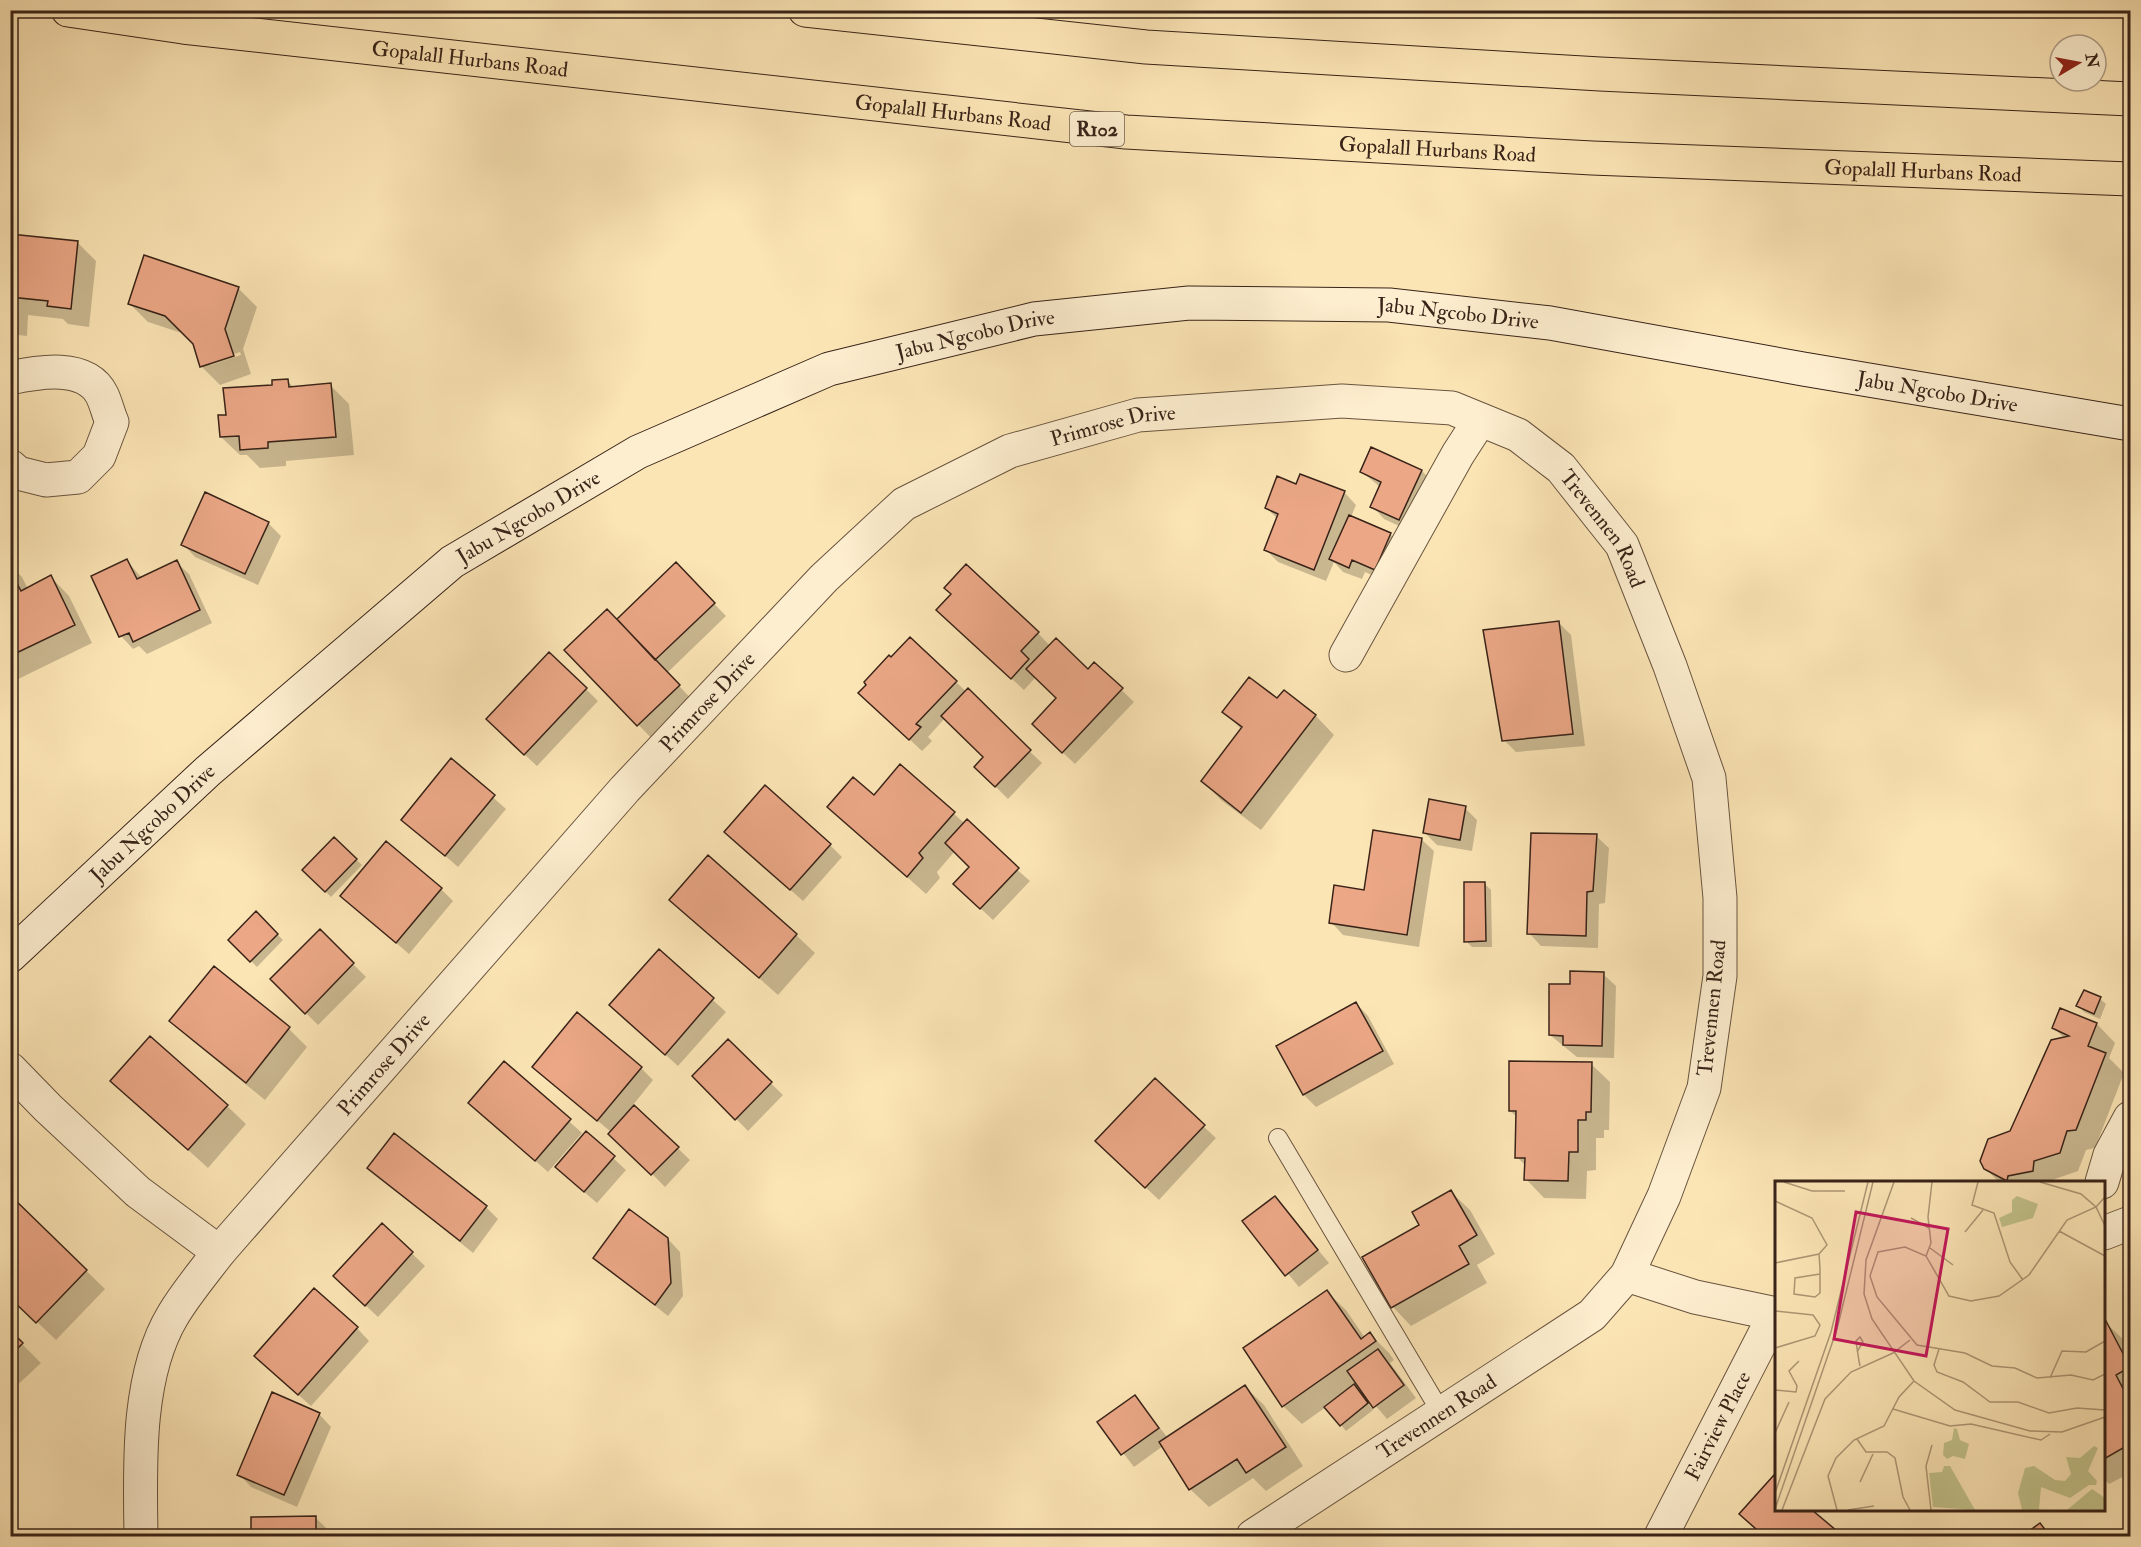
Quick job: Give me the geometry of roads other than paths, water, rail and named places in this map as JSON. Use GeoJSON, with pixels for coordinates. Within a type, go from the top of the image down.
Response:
{"type":"FeatureCollection","features":[{"type":"Feature","properties":{"kind":"main road","name":"Gopalall Hurbans Road"},"geometry":{"type":"LineString","coordinates":[[68,10],[194,28],[1126,132],[1592,158],[2130,179]]}},
{"type":"Feature","properties":{"kind":"main road"},"geometry":{"type":"LineString","coordinates":[[805,10],[1146,47],[1600,74],[2130,99]]}},
{"type":"Feature","properties":{"kind":"street","name":"Jabu Ngcobo Drive"},"geometry":{"type":"LineString","coordinates":[[10,956],[208,771],[452,562],[638,452],[829,369],[1034,319],[1189,303],[1389,305],[1550,323],[1803,369],[2130,424]]}},
{"type":"Feature","properties":{"kind":"street"},"geometry":{"type":"LineString","coordinates":[[10,378],[39,371],[79,375],[101,393],[112,422],[99,456],[78,477],[46,480],[18,473],[10,466]]}},
{"type":"Feature","properties":{"kind":"street","name":"Trevennen Road"},"geometry":{"type":"LineString","coordinates":[[1253,1536],[1592,1315],[1627,1275],[1664,1196],[1704,1088],[1720,976],[1720,898],[1709,778],[1670,666],[1622,544],[1562,468],[1518,435],[1452,408],[1342,401]]}},
{"type":"Feature","properties":{"kind":"street","name":"Primrose Drive"},"geometry":{"type":"LineString","coordinates":[[141,1536],[141,1481],[149,1374],[172,1316],[219,1252],[625,789],[824,578],[904,504],[1010,451],[1138,415],[1342,401]]}},
{"type":"Feature","properties":{"kind":"street"},"geometry":{"type":"LineString","coordinates":[[1346,655],[1458,454],[1480,420]]}},
{"type":"Feature","properties":{"kind":"street"},"geometry":{"type":"LineString","coordinates":[[10,1069],[48,1108],[138,1191],[219,1252]]}},
{"type":"Feature","properties":{"kind":"street"},"geometry":{"type":"LineString","coordinates":[[2102,1181],[2110,1155],[2130,1118]]}},
{"type":"Feature","properties":{"kind":"street"},"geometry":{"type":"LineString","coordinates":[[2105,1232],[2130,1223]]}},
{"type":"Feature","properties":{"kind":"street"},"geometry":{"type":"LineString","coordinates":[[1627,1275],[1695,1296],[1775,1314]]}},
{"type":"Feature","properties":{"kind":"street","name":"Fairview Place"},"geometry":{"type":"LineString","coordinates":[[1661,1536],[1775,1316]]}},
{"type":"Feature","properties":{"kind":"lane"},"geometry":{"type":"LineString","coordinates":[[1278,1138],[1442,1414]]}}]}
